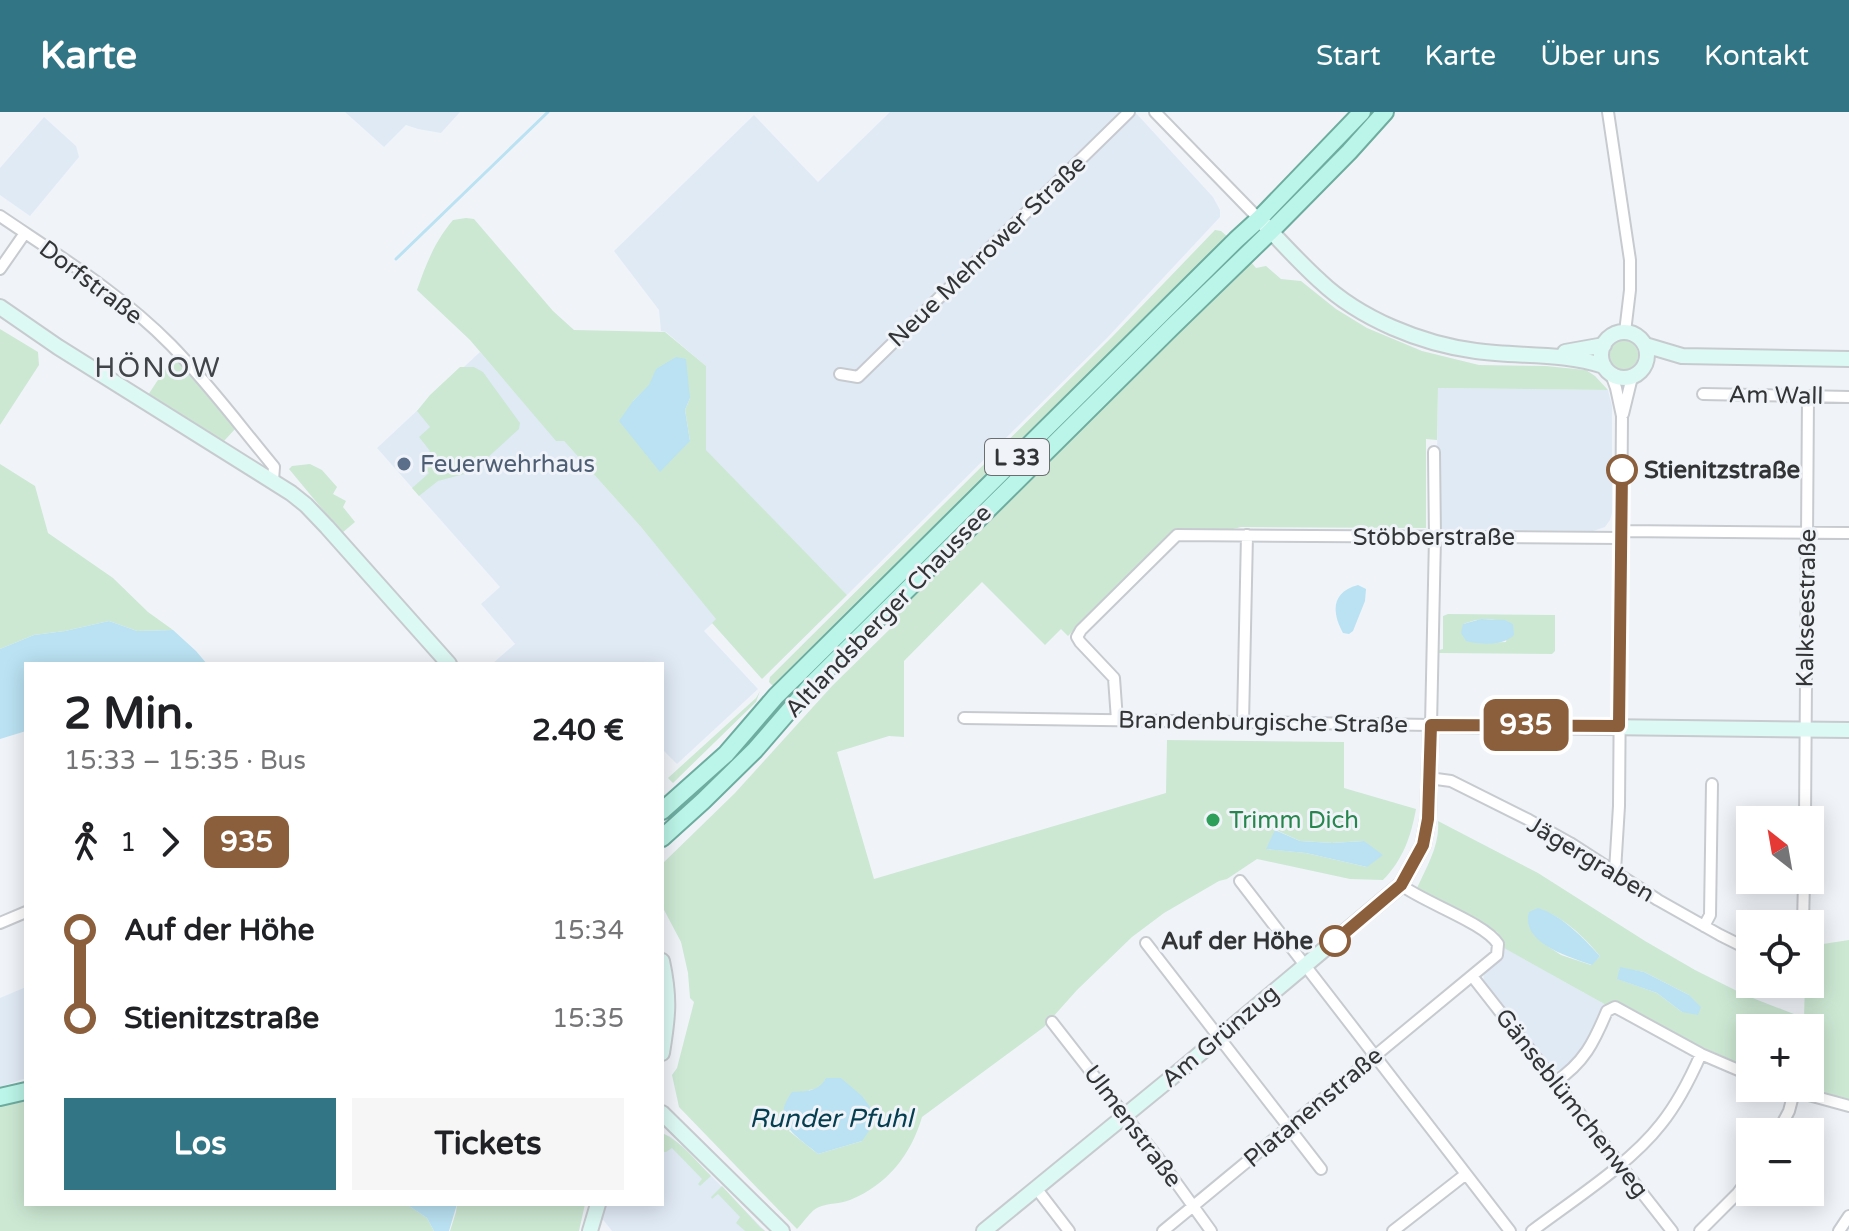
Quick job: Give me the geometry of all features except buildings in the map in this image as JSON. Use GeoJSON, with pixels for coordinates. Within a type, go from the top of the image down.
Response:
{"type":"FeatureCollection","features":[{"type":"Feature","properties":{"kind":"main road","name":"Altlandsberger Chaussee"},"geometry":{"type":"LineString","coordinates":[[664,836],[755,750],[813,683],[1182,316],[1362,112]]}},
{"type":"Feature","properties":{"kind":"main road","name":"Altlandsberger Chaussee"},"geometry":{"type":"LineString","coordinates":[[664,809],[726,754],[776,696],[1236,240],[1265,225],[1349,152],[1385,112]]}},
{"type":"Feature","properties":{"kind":"main road"},"geometry":{"type":"LineString","coordinates":[[1265,225],[1322,283],[1353,305],[1423,340],[1457,348],[1573,357],[1625,378],[1642,370],[1647,358],[1645,345]]}},
{"type":"Feature","properties":{"kind":"main road","name":"Dorfstraße"},"geometry":{"type":"LineString","coordinates":[[0,307],[164,414],[273,480],[306,505],[447,662]]}},
{"type":"Feature","properties":{"kind":"main road"},"geometry":{"type":"LineString","coordinates":[[1608,370],[1601,352],[1604,345],[1612,336],[1625,332],[1636,336],[1645,345],[1682,356]]}},
{"type":"Feature","properties":{"kind":"main road"},"geometry":{"type":"LineString","coordinates":[[1544,354],[1604,345]]}},
{"type":"Feature","properties":{"kind":"main road"},"geometry":{"type":"LineString","coordinates":[[1645,365],[1682,356],[1849,359]]}},
{"type":"Feature","properties":{"kind":"main road","name":"Brandenburgische Straße"},"geometry":{"type":"LineString","coordinates":[[1431,725],[1849,730]]}},
{"type":"Feature","properties":{"kind":"main road","name":"Am Grünzug"},"geometry":{"type":"LineString","coordinates":[[984,1231],[1401,885],[1423,845],[1428,819],[1431,725]]}},
{"type":"Feature","properties":{"kind":"main road"},"geometry":{"type":"LineString","coordinates":[[664,969],[669,1011],[664,1041]]}},
{"type":"Feature","properties":{"kind":"main road"},"geometry":{"type":"LineString","coordinates":[[0,1097],[24,1091]]}},
{"type":"Feature","properties":{"kind":"main road"},"geometry":{"type":"LineString","coordinates":[[664,1115],[782,1231]]}},
{"type":"Feature","properties":{"kind":"main road"},"geometry":{"type":"LineString","coordinates":[[590,1231],[597,1206]]}},
{"type":"Feature","properties":{"kind":"street","name":"Neue Mehrower Straße"},"geometry":{"type":"LineString","coordinates":[[840,374],[858,377],[1129,112]]}},
{"type":"Feature","properties":{"kind":"street"},"geometry":{"type":"LineString","coordinates":[[1155,112],[1265,225]]}},
{"type":"Feature","properties":{"kind":"street"},"geometry":{"type":"LineString","coordinates":[[1608,112],[1630,260],[1625,332]]}},
{"type":"Feature","properties":{"kind":"street","name":"Dorfstraße"},"geometry":{"type":"LineString","coordinates":[[0,216],[115,297],[170,344],[274,467],[273,480]]}},
{"type":"Feature","properties":{"kind":"street","name":"Dorfstraße"},"geometry":{"type":"LineString","coordinates":[[0,269],[25,233]]}},
{"type":"Feature","properties":{"kind":"street"},"geometry":{"type":"LineString","coordinates":[[1608,370],[1622,416]]}},
{"type":"Feature","properties":{"kind":"street"},"geometry":{"type":"LineString","coordinates":[[1615,871],[1619,806],[1622,416],[1632,377]]}},
{"type":"Feature","properties":{"kind":"street","name":"Am Wall"},"geometry":{"type":"LineString","coordinates":[[1703,394],[1849,397]]}},
{"type":"Feature","properties":{"kind":"street","name":"Kalkseestraße"},"geometry":{"type":"LineString","coordinates":[[1805,806],[1808,396]]}},
{"type":"Feature","properties":{"kind":"street"},"geometry":{"type":"LineString","coordinates":[[1431,725],[1434,452]]}},
{"type":"Feature","properties":{"kind":"street","name":"Stöbberstraße"},"geometry":{"type":"LineString","coordinates":[[1117,720],[1114,678],[1077,637],[1177,535],[1435,537],[1849,533]]}},
{"type":"Feature","properties":{"kind":"street"},"geometry":{"type":"LineString","coordinates":[[1243,722],[1247,535]]}},
{"type":"Feature","properties":{"kind":"street","name":"Brandenburgische Straße"},"geometry":{"type":"LineString","coordinates":[[964,718],[1431,725]]}},
{"type":"Feature","properties":{"kind":"street","name":"Jägergraben"},"geometry":{"type":"LineString","coordinates":[[1429,778],[1451,781],[1542,827],[1658,900],[1736,943]]}},
{"type":"Feature","properties":{"kind":"street"},"geometry":{"type":"LineString","coordinates":[[1704,926],[1710,915],[1712,784]]}},
{"type":"Feature","properties":{"kind":"street"},"geometry":{"type":"LineString","coordinates":[[1240,881],[1510,1231]]}},
{"type":"Feature","properties":{"kind":"street","name":"Platanenstraße"},"geometry":{"type":"LineString","coordinates":[[1163,1231],[1497,955],[1498,944],[1486,931],[1401,885]]}},
{"type":"Feature","properties":{"kind":"street"},"geometry":{"type":"LineString","coordinates":[[0,923],[24,913]]}},
{"type":"Feature","properties":{"kind":"street"},"geometry":{"type":"LineString","coordinates":[[1146,943],[1321,1169]]}},
{"type":"Feature","properties":{"kind":"street","name":"Gänseblümchenweg"},"geometry":{"type":"LineString","coordinates":[[1467,979],[1555,1082],[1672,1231]]}},
{"type":"Feature","properties":{"kind":"street"},"geometry":{"type":"LineString","coordinates":[[1555,1082],[1581,1061],[1607,1011],[1615,1007],[1701,1054],[1736,1069]]}},
{"type":"Feature","properties":{"kind":"street","name":"Ulmenstraße"},"geometry":{"type":"LineString","coordinates":[[1052,1022],[1211,1231]]}},
{"type":"Feature","properties":{"kind":"street"},"geometry":{"type":"LineString","coordinates":[[1532,1231],[1643,1144],[1682,1094],[1701,1054]]}},
{"type":"Feature","properties":{"kind":"street"},"geometry":{"type":"LineString","coordinates":[[1824,1099],[1849,1106]]}},
{"type":"Feature","properties":{"kind":"street"},"geometry":{"type":"LineString","coordinates":[[1393,1231],[1466,1174]]}},
{"type":"Feature","properties":{"kind":"street"},"geometry":{"type":"LineString","coordinates":[[1036,1188],[1069,1231]]}},
{"type":"Feature","properties":{"kind":"street"},"geometry":{"type":"LineString","coordinates":[[1700,1231],[1736,1195]]}},
{"type":"Feature","properties":{"kind":"street"},"geometry":{"type":"LineString","coordinates":[[1839,1231],[1849,1216]]}},
{"type":"Feature","properties":{"kind":"shaded area"},"geometry":{"type":"Polygon","coordinates":[[[345,112],[460,112],[441,133],[406,125],[384,147],[345,112]]]}},
{"type":"Feature","properties":{"kind":"shaded area"},"geometry":{"type":"Polygon","coordinates":[[[890,112],[1135,112],[1213,197],[1220,217],[1107,338],[847,595],[705,450],[706,366],[661,331],[659,310],[614,251],[754,115],[818,182],[890,112]]]}},
{"type":"Feature","properties":{"kind":"shaded area"},"geometry":{"type":"Polygon","coordinates":[[[44,117],[76,146],[79,157],[30,216],[0,195],[0,168],[44,117]]]}},
{"type":"Feature","properties":{"kind":"shaded area"},"geometry":{"type":"Polygon","coordinates":[[[480,352],[556,440],[564,441],[641,527],[717,619],[704,631],[758,689],[677,764],[664,751],[664,662],[494,662],[515,644],[481,604],[500,587],[377,448],[480,352]]]}},
{"type":"Feature","properties":{"kind":"shaded area"},"geometry":{"type":"Polygon","coordinates":[[[1438,388],[1608,390],[1612,406],[1612,513],[1605,527],[1593,531],[1440,529],[1436,520],[1438,388]]]}},
{"type":"Feature","properties":{"kind":"shaded area"},"geometry":{"type":"Polygon","coordinates":[[[1501,946],[1606,1005],[1584,1046],[1562,1071],[1549,1068],[1483,984],[1484,973],[1501,946]]]}},
{"type":"Feature","properties":{"kind":"shaded area"},"geometry":{"type":"Polygon","coordinates":[[[24,988],[24,1079],[0,1087],[0,998],[24,988]]]}},
{"type":"Feature","properties":{"kind":"shaded area"},"geometry":{"type":"Polygon","coordinates":[[[664,1134],[683,1147],[765,1231],[612,1231],[601,1217],[605,1206],[664,1206],[664,1134]]]}},
{"type":"Feature","properties":{"kind":"green space"},"geometry":{"type":"Polygon","coordinates":[[[474,219],[553,311],[574,330],[665,332],[706,366],[706,450],[847,595],[762,679],[712,623],[716,619],[641,527],[564,441],[556,441],[470,340],[417,290],[432,253],[453,220],[474,219]],[[650,385],[633,401],[690,441],[685,410],[690,398],[650,385]]]}},
{"type":"Feature","properties":{"kind":"green space"},"geometry":{"type":"Polygon","coordinates":[[[1215,230],[1229,238],[778,686],[772,685],[770,677],[1112,337],[1215,230]]]}},
{"type":"Feature","properties":{"kind":"green space"},"geometry":{"type":"Polygon","coordinates":[[[1251,262],[1256,268],[1266,266],[1281,279],[1301,281],[1336,309],[1367,328],[1422,351],[1479,365],[1586,370],[1608,390],[1438,388],[1437,440],[1426,439],[1426,528],[1241,527],[1177,530],[1068,636],[1061,629],[1045,645],[982,582],[904,661],[904,737],[889,736],[837,752],[874,879],[1166,793],[1167,740],[1344,742],[1344,788],[1416,809],[1405,847],[1383,880],[1350,879],[1257,859],[1164,913],[1132,937],[1044,1027],[922,1117],[904,1156],[886,1177],[850,1200],[816,1209],[797,1229],[679,1107],[672,1075],[677,1068],[694,1002],[690,998],[681,942],[664,910],[664,862],[735,793],[832,686],[894,625],[889,618],[1251,262]],[[1276,830],[1267,849],[1306,853],[1367,867],[1364,841],[1300,841],[1276,830]],[[823,1084],[809,1090],[789,1131],[818,1154],[862,1141],[823,1084]]]}},
{"type":"Feature","properties":{"kind":"green space"},"geometry":{"type":"Polygon","coordinates":[[[0,329],[38,352],[39,365],[0,425],[0,329]]]}},
{"type":"Feature","properties":{"kind":"green space"},"geometry":{"type":"Polygon","coordinates":[[[1622,339],[1634,343],[1638,355],[1634,367],[1622,371],[1610,367],[1606,355],[1610,343],[1622,339]]]}},
{"type":"Feature","properties":{"kind":"green space"},"geometry":{"type":"Polygon","coordinates":[[[175,354],[236,428],[224,441],[148,395],[175,354]]]}},
{"type":"Feature","properties":{"kind":"green space"},"geometry":{"type":"Polygon","coordinates":[[[460,367],[474,367],[483,372],[520,423],[519,429],[472,472],[438,481],[419,496],[412,488],[429,473],[419,462],[430,451],[419,437],[430,427],[417,411],[460,367]]]}},
{"type":"Feature","properties":{"kind":"green space"},"geometry":{"type":"Polygon","coordinates":[[[0,464],[35,486],[48,533],[113,578],[148,612],[173,630],[137,631],[109,621],[34,635],[0,649],[0,464]]]}},
{"type":"Feature","properties":{"kind":"green space"},"geometry":{"type":"Polygon","coordinates":[[[310,464],[322,470],[337,487],[333,494],[346,501],[343,507],[355,522],[342,533],[289,469],[310,464]]]}},
{"type":"Feature","properties":{"kind":"green space"},"geometry":{"type":"Polygon","coordinates":[[[905,575],[910,580],[664,829],[664,825],[740,752],[785,696],[905,575]]]}},
{"type":"Feature","properties":{"kind":"green space"},"geometry":{"type":"Polygon","coordinates":[[[1555,615],[1555,651],[1552,654],[1439,653],[1443,649],[1443,616],[1555,615]],[[1490,619],[1463,624],[1478,643],[1506,642],[1509,622],[1490,619]]]}},
{"type":"Feature","properties":{"kind":"green space"},"geometry":{"type":"Polygon","coordinates":[[[760,691],[756,702],[673,783],[668,778],[756,698],[760,691]]]}},
{"type":"Feature","properties":{"kind":"green space"},"geometry":{"type":"Polygon","coordinates":[[[1438,821],[1538,873],[1645,941],[1736,990],[1736,998],[1753,998],[1794,1014],[1736,1014],[1736,1062],[1695,1044],[1623,1004],[1616,1002],[1606,1005],[1504,948],[1497,932],[1417,888],[1437,838],[1438,821]],[[1538,909],[1543,943],[1561,955],[1591,965],[1600,956],[1556,916],[1538,909]],[[1620,968],[1618,979],[1657,993],[1682,1012],[1689,995],[1644,972],[1620,968]]]}},
{"type":"Feature","properties":{"kind":"green space"},"geometry":{"type":"Polygon","coordinates":[[[1849,940],[1849,1101],[1824,1094],[1824,1014],[1804,1014],[1805,998],[1824,998],[1824,944],[1849,940]]]}},
{"type":"Feature","properties":{"kind":"green space"},"geometry":{"type":"Polygon","coordinates":[[[24,1100],[24,1206],[409,1206],[427,1218],[434,1231],[0,1231],[0,1104],[24,1100]]]}},
{"type":"Feature","properties":{"kind":"green space"},"geometry":{"type":"Polygon","coordinates":[[[664,1134],[711,1176],[700,1186],[698,1184],[702,1179],[672,1148],[666,1152],[664,1134]]]}},
{"type":"Feature","properties":{"kind":"green space"},"geometry":{"type":"Polygon","coordinates":[[[722,1186],[765,1231],[745,1231],[736,1223],[740,1217],[718,1194],[712,1199],[722,1186]]]}},
{"type":"Feature","properties":{"kind":"green space"},"geometry":{"type":"Polygon","coordinates":[[[457,1206],[585,1206],[579,1231],[450,1231],[457,1206]]]}},
{"type":"Feature","properties":{"kind":"water"},"geometry":{"type":"Polygon","coordinates":[[[676,357],[686,359],[690,398],[685,410],[690,441],[660,472],[619,421],[649,385],[656,369],[676,357]]]}},
{"type":"Feature","properties":{"kind":"water"},"geometry":{"type":"Polygon","coordinates":[[[1358,585],[1366,589],[1365,601],[1353,631],[1343,633],[1336,603],[1343,592],[1358,585]]]}},
{"type":"Feature","properties":{"kind":"water"},"geometry":{"type":"Polygon","coordinates":[[[1481,619],[1505,620],[1513,624],[1514,635],[1492,644],[1466,641],[1461,633],[1463,624],[1481,619]]]}},
{"type":"Feature","properties":{"kind":"water"},"geometry":{"type":"Polygon","coordinates":[[[109,621],[137,631],[173,630],[205,662],[24,662],[24,732],[0,739],[0,649],[34,635],[109,621]]]}},
{"type":"Feature","properties":{"kind":"water"},"geometry":{"type":"Polygon","coordinates":[[[1275,830],[1300,841],[1364,841],[1383,855],[1367,867],[1306,853],[1266,849],[1275,830]]]}},
{"type":"Feature","properties":{"kind":"water"},"geometry":{"type":"Polygon","coordinates":[[[1538,908],[1564,922],[1600,956],[1592,965],[1560,953],[1539,940],[1528,923],[1529,912],[1538,908]]]}},
{"type":"Feature","properties":{"kind":"water"},"geometry":{"type":"Polygon","coordinates":[[[1620,967],[1644,972],[1689,995],[1701,1007],[1698,1015],[1682,1012],[1657,993],[1617,979],[1620,967]]]}},
{"type":"Feature","properties":{"kind":"water","name":"Runder Pfuhl"},"geometry":{"type":"Polygon","coordinates":[[[826,1078],[841,1078],[862,1096],[870,1107],[871,1128],[862,1141],[818,1154],[788,1128],[783,1112],[792,1092],[816,1088],[826,1078]]]}},
{"type":"Feature","properties":{"kind":"water"},"geometry":{"type":"Polygon","coordinates":[[[409,1206],[456,1206],[449,1231],[434,1231],[427,1218],[409,1206]]]}},
{"type":"Feature","properties":{"kind":"waterway"},"geometry":{"type":"LineString","coordinates":[[396,259],[548,112]]}},
{"type":"Feature","properties":{"kind":"bus line","name":"935"},"geometry":{"type":"LineString","coordinates":[[1335,941],[1401,885],[1423,845],[1428,819],[1431,725],[1619,726],[1622,470]]}},
{"type":"Feature","properties":{"kind":"place","name":"Feuerwehrhaus"},"geometry":{"type":"Point","coordinates":[404,464]}},
{"type":"Feature","properties":{"kind":"place","name":"Stienitzstraße"},"geometry":{"type":"Point","coordinates":[1622,470]}},
{"type":"Feature","properties":{"kind":"place","name":"Trimm Dich"},"geometry":{"type":"Point","coordinates":[1213,820]}},
{"type":"Feature","properties":{"kind":"place","name":"Auf der Höhe"},"geometry":{"type":"Point","coordinates":[1335,941]}},
{"type":"Feature","properties":{"kind":"district","name":"HÖNOW"},"geometry":{"type":"Point","coordinates":[158,367]}}]}
